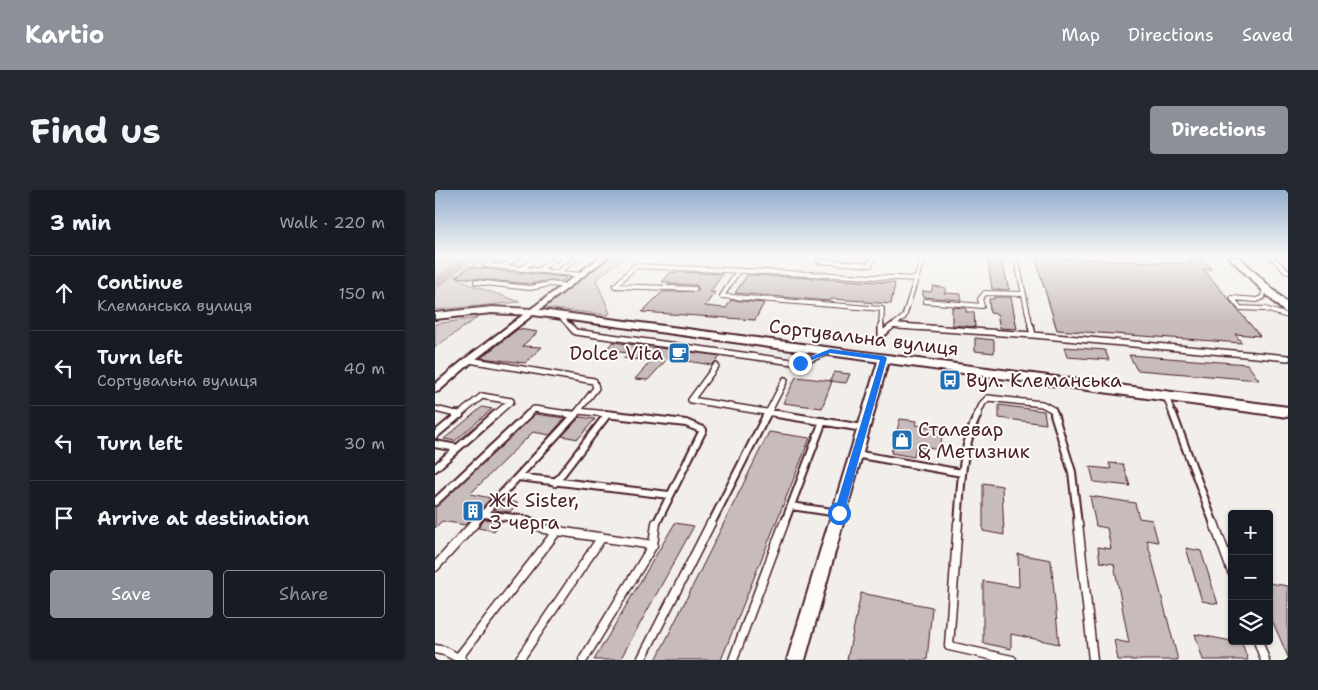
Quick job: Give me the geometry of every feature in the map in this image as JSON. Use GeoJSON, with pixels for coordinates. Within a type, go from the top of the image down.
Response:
{"type":"FeatureCollection","features":[{"type":"Feature","properties":{"kind":"street"},"geometry":{"type":"LineString","coordinates":[[435,389],[469,360],[576,279]]}},
{"type":"Feature","properties":{"kind":"street"},"geometry":{"type":"LineString","coordinates":[[1256,279],[1288,310]]}},
{"type":"Feature","properties":{"kind":"street","name":"Сортувальна вулиця"},"geometry":{"type":"LineString","coordinates":[[435,316],[491,310],[533,312],[1288,412]]}},
{"type":"Feature","properties":{"kind":"street"},"geometry":{"type":"LineString","coordinates":[[796,660],[884,358]]}},
{"type":"Feature","properties":{"kind":"lane"},"geometry":{"type":"LineString","coordinates":[[622,279],[615,286],[695,289]]}},
{"type":"Feature","properties":{"kind":"lane"},"geometry":{"type":"LineString","coordinates":[[733,279],[722,296],[882,309],[881,335],[904,317],[916,279]]}},
{"type":"Feature","properties":{"kind":"lane"},"geometry":{"type":"LineString","coordinates":[[1021,279],[1033,335]]}},
{"type":"Feature","properties":{"kind":"lane"},"geometry":{"type":"LineString","coordinates":[[476,282],[531,288],[550,284],[567,286]]}},
{"type":"Feature","properties":{"kind":"lane"},"geometry":{"type":"LineString","coordinates":[[1265,288],[1263,297],[1257,300],[1232,298],[1240,308],[1265,309],[1288,316]]}},
{"type":"Feature","properties":{"kind":"lane"},"geometry":{"type":"LineString","coordinates":[[925,301],[982,306],[981,299],[985,292],[1024,294]]}},
{"type":"Feature","properties":{"kind":"lane"},"geometry":{"type":"LineString","coordinates":[[894,326],[1033,335],[1288,358]]}},
{"type":"Feature","properties":{"kind":"lane"},"geometry":{"type":"LineString","coordinates":[[435,567],[577,413],[596,388],[595,381],[469,360]]}},
{"type":"Feature","properties":{"kind":"lane"},"geometry":{"type":"LineString","coordinates":[[716,366],[691,400],[863,428]]}},
{"type":"Feature","properties":{"kind":"lane"},"geometry":{"type":"LineString","coordinates":[[641,660],[785,380]]}},
{"type":"Feature","properties":{"kind":"lane"},"geometry":{"type":"LineString","coordinates":[[435,435],[481,396],[511,401],[435,468]]}},
{"type":"Feature","properties":{"kind":"lane"},"geometry":{"type":"LineString","coordinates":[[1166,396],[1228,561]]}},
{"type":"Feature","properties":{"kind":"lane"},"geometry":{"type":"LineString","coordinates":[[1012,660],[949,646],[962,473],[971,428],[983,403],[988,398],[1042,404],[1053,410],[1072,472],[1093,660]]}},
{"type":"Feature","properties":{"kind":"lane"},"geometry":{"type":"LineString","coordinates":[[435,409],[460,414]]}},
{"type":"Feature","properties":{"kind":"lane"},"geometry":{"type":"LineString","coordinates":[[435,502],[534,409],[686,423],[703,430],[657,520],[653,545],[583,660]]}},
{"type":"Feature","properties":{"kind":"lane"},"geometry":{"type":"LineString","coordinates":[[555,483],[607,415]]}},
{"type":"Feature","properties":{"kind":"lane"},"geometry":{"type":"LineString","coordinates":[[733,660],[823,421]]}},
{"type":"Feature","properties":{"kind":"lane"},"geometry":{"type":"LineString","coordinates":[[435,444],[457,448]]}},
{"type":"Feature","properties":{"kind":"lane"},"geometry":{"type":"LineString","coordinates":[[855,454],[962,473]]}},
{"type":"Feature","properties":{"kind":"lane"},"geometry":{"type":"LineString","coordinates":[[518,477],[555,483],[669,495]]}},
{"type":"Feature","properties":{"kind":"lane"},"geometry":{"type":"LineString","coordinates":[[791,506],[839,513]]}},
{"type":"Feature","properties":{"kind":"lane"},"geometry":{"type":"LineString","coordinates":[[485,514],[529,520],[544,529],[653,545]]}},
{"type":"Feature","properties":{"kind":"lane"},"geometry":{"type":"LineString","coordinates":[[435,649],[445,651],[460,659],[557,531]]}},
{"type":"Feature","properties":{"kind":"lane"},"geometry":{"type":"LineString","coordinates":[[519,660],[602,538]]}},
{"type":"Feature","properties":{"kind":"lane"},"geometry":{"type":"LineString","coordinates":[[1259,645],[1265,660]]}},
{"type":"Feature","properties":{"kind":"shaded area"},"geometry":{"type":"Polygon","coordinates":[[[435,279],[460,279],[471,285],[520,302],[435,310],[435,279]]]}},
{"type":"Feature","properties":{"kind":"shaded area"},"geometry":{"type":"Polygon","coordinates":[[[580,279],[597,279],[596,280],[610,313],[608,315],[545,308],[545,306],[580,279]]]}},
{"type":"Feature","properties":{"kind":"shaded area"},"geometry":{"type":"Polygon","coordinates":[[[477,318],[435,347],[435,324],[477,318]]]}},
{"type":"Feature","properties":{"kind":"building"},"geometry":{"type":"Polygon","coordinates":[[[476,279],[565,279],[561,282],[550,280],[530,284],[476,279]]]}},
{"type":"Feature","properties":{"kind":"building"},"geometry":{"type":"Polygon","coordinates":[[[665,279],[719,279],[710,292],[715,292],[705,306],[726,308],[731,300],[764,303],[755,320],[642,312],[662,292],[698,291],[696,285],[662,282],[665,279]]]}},
{"type":"Feature","properties":{"kind":"building"},"geometry":{"type":"Polygon","coordinates":[[[744,279],[826,279],[895,283],[891,304],[735,293],[744,279]]]}},
{"type":"Feature","properties":{"kind":"building"},"geometry":{"type":"Polygon","coordinates":[[[991,279],[1006,279],[1009,290],[992,289],[991,279]]]}},
{"type":"Feature","properties":{"kind":"building"},"geometry":{"type":"Polygon","coordinates":[[[1042,279],[1211,279],[1260,336],[1235,334],[1242,343],[1057,330],[1042,279]]]}},
{"type":"Feature","properties":{"kind":"building"},"geometry":{"type":"Polygon","coordinates":[[[933,286],[946,288],[944,293],[961,294],[961,300],[923,297],[923,291],[931,292],[933,286]]]}},
{"type":"Feature","properties":{"kind":"building"},"geometry":{"type":"Polygon","coordinates":[[[994,297],[1011,297],[1017,329],[1000,328],[997,314],[990,313],[989,299],[994,299],[994,297]]]}},
{"type":"Feature","properties":{"kind":"building"},"geometry":{"type":"Polygon","coordinates":[[[952,307],[966,308],[966,312],[974,312],[975,327],[952,325],[952,307]]]}},
{"type":"Feature","properties":{"kind":"building"},"geometry":{"type":"Polygon","coordinates":[[[518,329],[538,332],[522,346],[542,347],[525,363],[481,358],[518,329]]]}},
{"type":"Feature","properties":{"kind":"building"},"geometry":{"type":"Polygon","coordinates":[[[975,338],[994,340],[994,353],[975,351],[975,338]]]}},
{"type":"Feature","properties":{"kind":"building"},"geometry":{"type":"Polygon","coordinates":[[[613,342],[721,356],[712,365],[668,358],[648,380],[635,379],[651,361],[623,358],[628,353],[605,350],[613,342]]]}},
{"type":"Feature","properties":{"kind":"building"},"geometry":{"type":"Polygon","coordinates":[[[1064,347],[1105,350],[1109,360],[1067,357],[1064,347]]]}},
{"type":"Feature","properties":{"kind":"building"},"geometry":{"type":"Polygon","coordinates":[[[1129,355],[1247,364],[1259,380],[1137,370],[1129,355]]]}},
{"type":"Feature","properties":{"kind":"building"},"geometry":{"type":"Polygon","coordinates":[[[834,372],[850,374],[846,383],[830,381],[834,372]]]}},
{"type":"Feature","properties":{"kind":"building"},"geometry":{"type":"Polygon","coordinates":[[[796,377],[832,381],[822,408],[783,403],[796,377]]]}},
{"type":"Feature","properties":{"kind":"building"},"geometry":{"type":"Polygon","coordinates":[[[999,405],[1044,411],[1046,424],[999,418],[999,405]]]}},
{"type":"Feature","properties":{"kind":"building"},"geometry":{"type":"Polygon","coordinates":[[[482,407],[492,409],[455,441],[444,439],[482,407]]]}},
{"type":"Feature","properties":{"kind":"building"},"geometry":{"type":"Polygon","coordinates":[[[535,414],[565,418],[550,435],[533,432],[470,494],[491,498],[465,525],[442,521],[435,528],[435,507],[535,414]]]}},
{"type":"Feature","properties":{"kind":"building"},"geometry":{"type":"Polygon","coordinates":[[[580,417],[595,419],[578,439],[562,436],[580,417]]]}},
{"type":"Feature","properties":{"kind":"building"},"geometry":{"type":"Polygon","coordinates":[[[900,419],[917,421],[916,425],[943,429],[940,450],[916,446],[914,457],[891,453],[900,419]]]}},
{"type":"Feature","properties":{"kind":"building"},"geometry":{"type":"Polygon","coordinates":[[[769,432],[810,438],[721,660],[656,660],[769,432]]]}},
{"type":"Feature","properties":{"kind":"building"},"geometry":{"type":"Polygon","coordinates":[[[1109,463],[1123,464],[1130,486],[1094,482],[1090,467],[1111,469],[1109,463]]]}},
{"type":"Feature","properties":{"kind":"building"},"geometry":{"type":"Polygon","coordinates":[[[983,483],[1002,486],[1004,535],[983,531],[983,483]]]}},
{"type":"Feature","properties":{"kind":"building"},"geometry":{"type":"Polygon","coordinates":[[[1090,496],[1135,503],[1139,518],[1152,520],[1158,542],[1147,540],[1178,660],[1118,660],[1114,640],[1129,643],[1114,564],[1100,562],[1098,547],[1111,549],[1107,528],[1096,526],[1090,496]]]}},
{"type":"Feature","properties":{"kind":"building"},"geometry":{"type":"Polygon","coordinates":[[[503,500],[518,503],[510,512],[494,510],[503,500]]]}},
{"type":"Feature","properties":{"kind":"building"},"geometry":{"type":"Polygon","coordinates":[[[485,519],[502,521],[494,531],[478,528],[485,519]]]}},
{"type":"Feature","properties":{"kind":"building"},"geometry":{"type":"Polygon","coordinates":[[[675,523],[694,526],[620,660],[594,660],[675,523]]]}},
{"type":"Feature","properties":{"kind":"building"},"geometry":{"type":"Polygon","coordinates":[[[1186,548],[1201,551],[1218,604],[1202,601],[1186,548]]]}},
{"type":"Feature","properties":{"kind":"building"},"geometry":{"type":"Polygon","coordinates":[[[1018,554],[1051,560],[1059,644],[1011,634],[1011,649],[983,643],[983,581],[1019,587],[1018,554]]]}},
{"type":"Feature","properties":{"kind":"building"},"geometry":{"type":"Polygon","coordinates":[[[1273,584],[1288,586],[1288,657],[1273,622],[1273,584]]]}},
{"type":"Feature","properties":{"kind":"building"},"geometry":{"type":"Polygon","coordinates":[[[861,593],[932,607],[927,660],[847,660],[861,593]]]}},
{"type":"Feature","properties":{"kind":"building"},"geometry":{"type":"Polygon","coordinates":[[[1195,634],[1228,640],[1228,645],[1243,645],[1248,660],[1203,660],[1195,634]]]}},
{"type":"Feature","properties":{"kind":"waterway"},"geometry":{"type":"LineString","coordinates":[[435,284],[441,279]]}},
{"type":"Feature","properties":{"kind":"place","name":"Dolce Vita"},"geometry":{"type":"Point","coordinates":[679,353]}},
{"type":"Feature","properties":{"kind":"place","name":"Вул. Клеманська"},"geometry":{"type":"Point","coordinates":[950,380]}},
{"type":"Feature","properties":{"kind":"place","name":"Сталевар & Метизник"},"geometry":{"type":"Point","coordinates":[902,440]}},
{"type":"Feature","properties":{"kind":"place","name":"ЖК Sister, 3 черга"},"geometry":{"type":"Point","coordinates":[473,511]}},
{"type":"Feature","properties":{"kind":"route"},"geometry":{"type":"LineString","coordinates":[[800,363],[830,351],[884,358],[839,513]]}}]}
